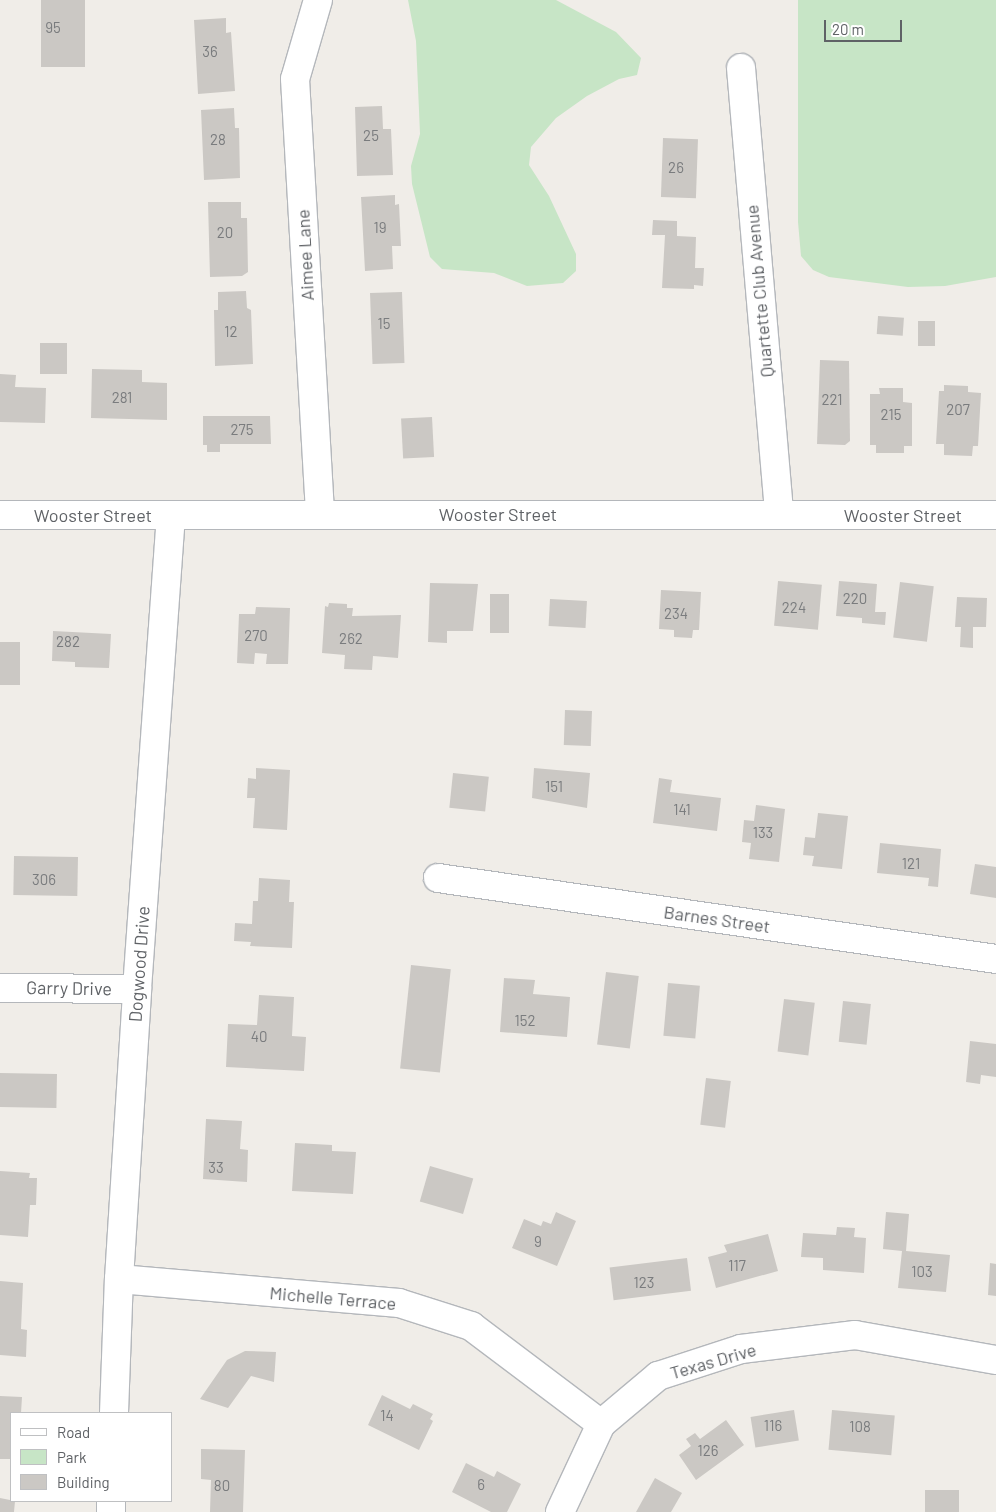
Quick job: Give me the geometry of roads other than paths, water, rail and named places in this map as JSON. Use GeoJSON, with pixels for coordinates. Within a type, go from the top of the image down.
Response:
{"type":"FeatureCollection","features":[{"type":"Feature","properties":{"kind":"street","name":"Aimee Lane"},"geometry":{"type":"LineString","coordinates":[[318,0],[294,79],[320,514]]}},
{"type":"Feature","properties":{"kind":"street","name":"Quartette Club Avenue"},"geometry":{"type":"LineString","coordinates":[[741,68],[779,514]]}},
{"type":"Feature","properties":{"kind":"street","name":"Wooster Street"},"geometry":{"type":"LineString","coordinates":[[0,515],[996,515]]}},
{"type":"Feature","properties":{"kind":"street","name":"Dogwood Drive"},"geometry":{"type":"LineString","coordinates":[[114,1412],[119,1280],[137,989],[172,516]]}},
{"type":"Feature","properties":{"kind":"street","name":"Barnes Street"},"geometry":{"type":"LineString","coordinates":[[438,878],[996,959]]}},
{"type":"Feature","properties":{"kind":"street","name":"Garry Drive"},"geometry":{"type":"LineString","coordinates":[[0,988],[137,989]]}},
{"type":"Feature","properties":{"kind":"street","name":"Michelle Terrace"},"geometry":{"type":"LineString","coordinates":[[119,1280],[399,1303],[471,1326],[601,1424]]}},
{"type":"Feature","properties":{"kind":"street","name":"Texas Drive"},"geometry":{"type":"LineString","coordinates":[[560,1512],[601,1424],[658,1376],[741,1349],[855,1335],[996,1360]]}}]}
